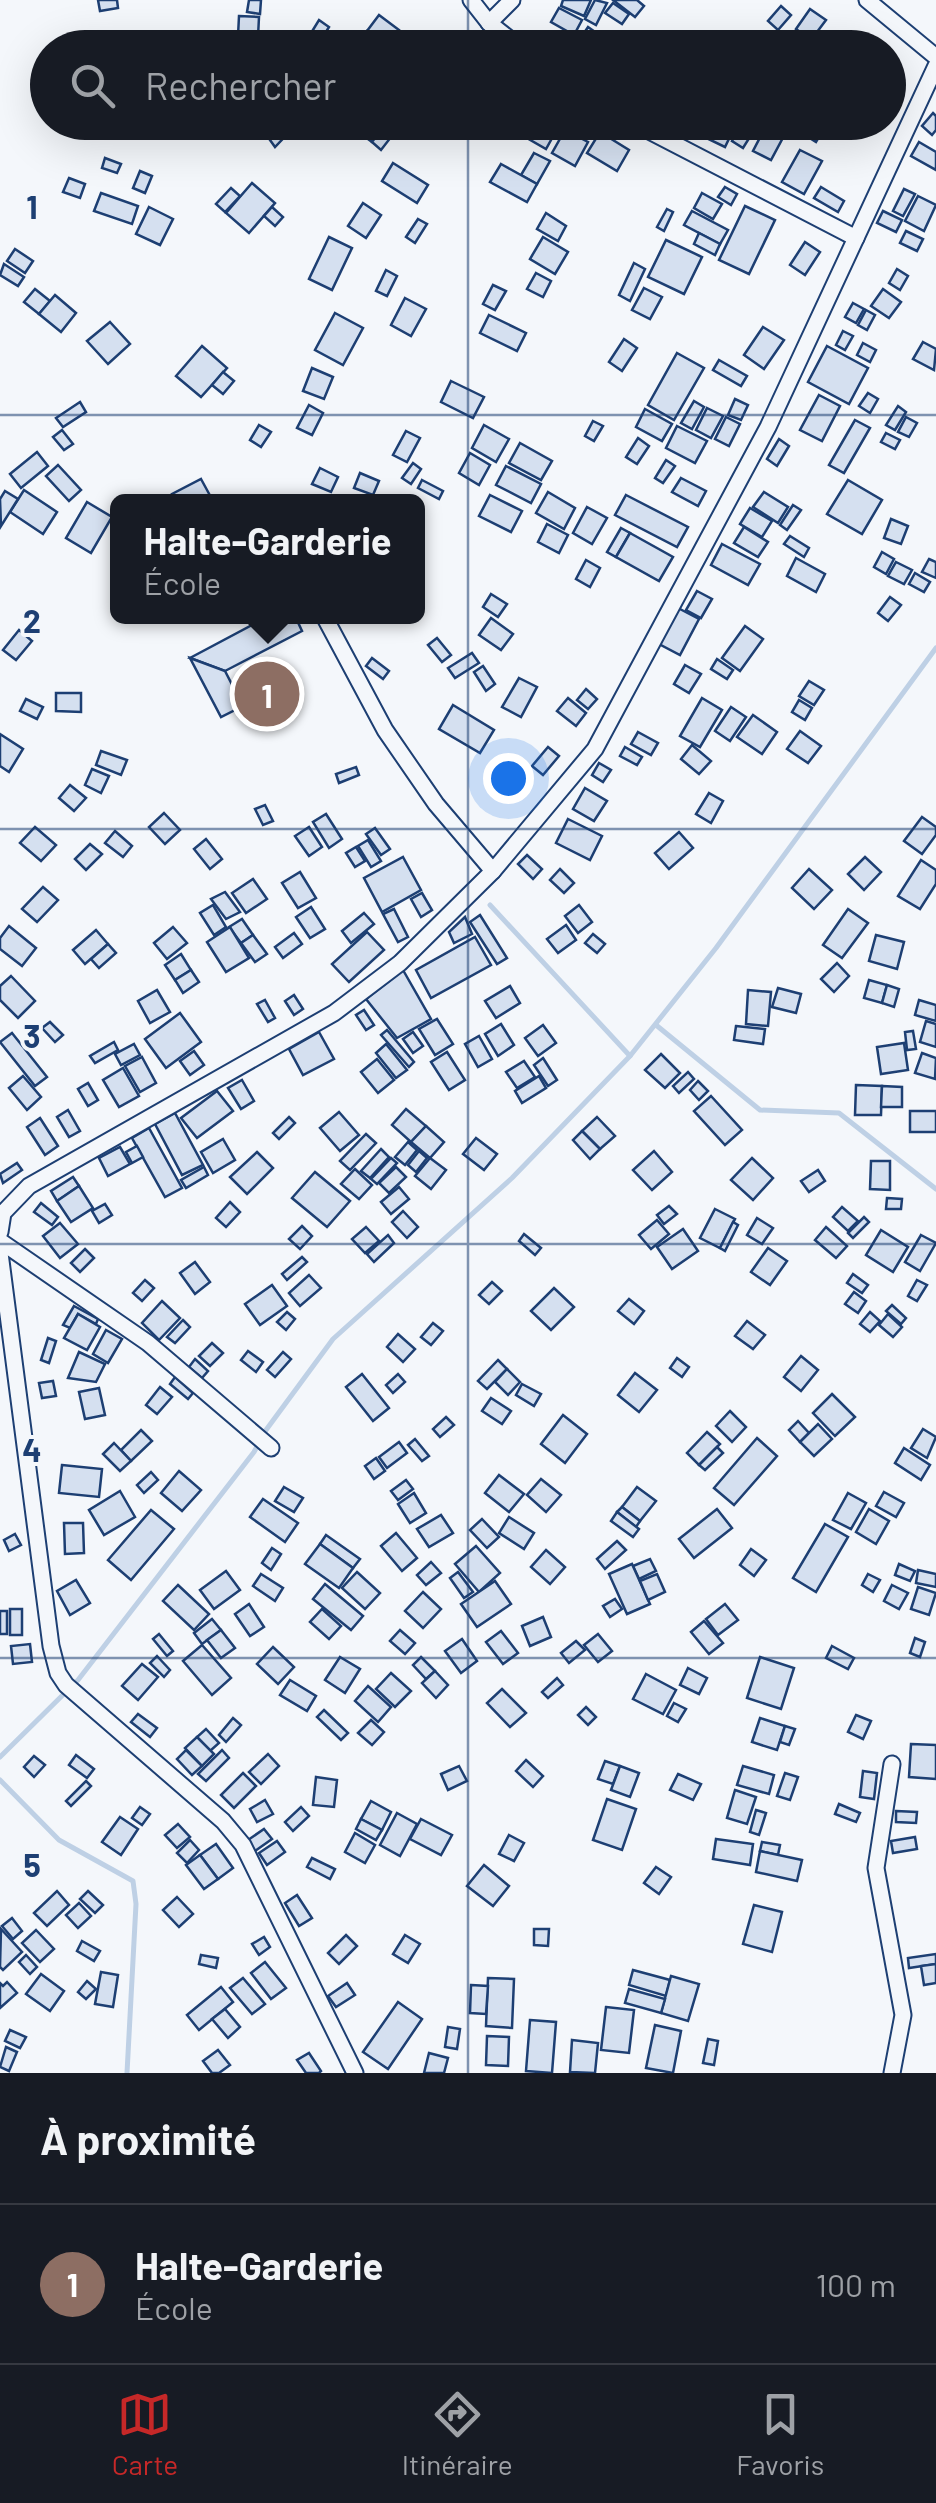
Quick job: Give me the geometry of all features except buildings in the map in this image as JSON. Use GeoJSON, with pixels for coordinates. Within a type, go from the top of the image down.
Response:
{"type":"FeatureCollection","features":[{"type":"Feature","properties":{"kind":"street"},"geometry":{"type":"LineString","coordinates":[[471,0],[498,30]]}},
{"type":"Feature","properties":{"kind":"street"},"geometry":{"type":"LineString","coordinates":[[489,23],[512,0]]}},
{"type":"Feature","properties":{"kind":"street"},"geometry":{"type":"LineString","coordinates":[[866,0],[902,30]]}},
{"type":"Feature","properties":{"kind":"street"},"geometry":{"type":"LineString","coordinates":[[906,33],[936,58]]}},
{"type":"Feature","properties":{"kind":"street"},"geometry":{"type":"LineString","coordinates":[[906,130],[936,66]]}},
{"type":"Feature","properties":{"kind":"street"},"geometry":{"type":"LineString","coordinates":[[667,140],[856,238]]}},
{"type":"Feature","properties":{"kind":"street"},"geometry":{"type":"LineString","coordinates":[[0,1232],[2,1212],[29,1186],[334,1013],[400,963],[493,871],[594,749],[768,427],[902,140]]}},
{"type":"Feature","properties":{"kind":"street"},"geometry":{"type":"LineString","coordinates":[[328,624],[385,730],[436,804],[493,871]]}},
{"type":"Feature","properties":{"kind":"street"},"geometry":{"type":"LineString","coordinates":[[0,1240],[148,1344],[264,1442]]}},
{"type":"Feature","properties":{"kind":"street"},"geometry":{"type":"LineString","coordinates":[[0,1253],[51,1646],[58,1673],[82,1701],[223,1821],[243,1845],[355,2073]]}},
{"type":"Feature","properties":{"kind":"street"},"geometry":{"type":"LineString","coordinates":[[892,1764],[876,1868],[904,2015],[892,2073]]}},
{"type":"Feature","properties":{"kind":"waterway"},"geometry":{"type":"LineString","coordinates":[[0,1757],[78,1680],[254,1452],[333,1339],[512,1178],[630,1056],[716,948],[936,648]]}},
{"type":"Feature","properties":{"kind":"waterway"},"geometry":{"type":"LineString","coordinates":[[490,905],[630,1056]]}},
{"type":"Feature","properties":{"kind":"waterway"},"geometry":{"type":"LineString","coordinates":[[656,1025],[760,1110],[839,1113],[936,1189]]}},
{"type":"Feature","properties":{"kind":"waterway"},"geometry":{"type":"LineString","coordinates":[[0,1780],[59,1840],[133,1881],[136,1904],[127,2073]]}},
{"type":"Feature","properties":{"kind":"place","name":"Halte-Garderie"},"geometry":{"type":"Point","coordinates":[267,694]}}]}
